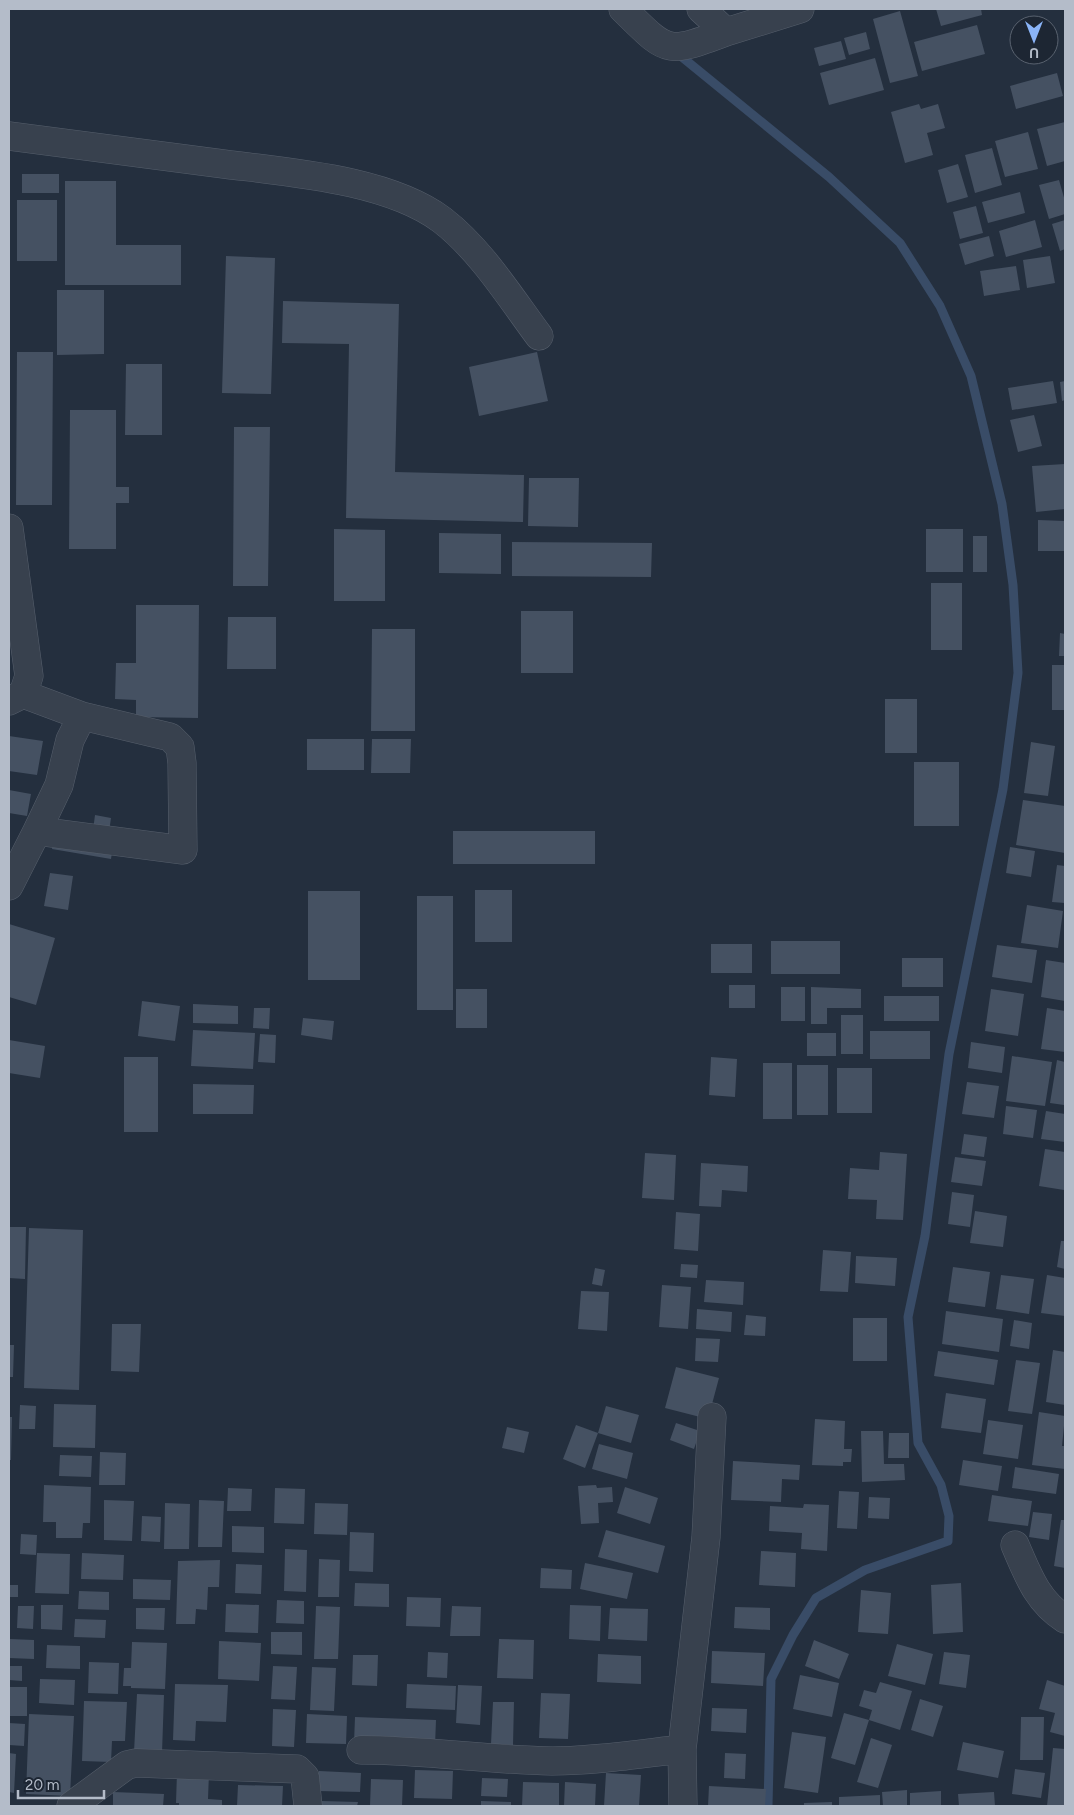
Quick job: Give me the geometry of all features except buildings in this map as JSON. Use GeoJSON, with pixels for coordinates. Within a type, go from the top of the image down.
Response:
{"type":"FeatureCollection","features":[{"type":"Feature","properties":{"kind":"street"},"geometry":{"type":"LineString","coordinates":[[623,9],[657,42],[668,47],[679,47],[800,9]]}},
{"type":"Feature","properties":{"kind":"street"},"geometry":{"type":"LineString","coordinates":[[701,9],[720,34]]}},
{"type":"Feature","properties":{"kind":"street"},"geometry":{"type":"LineString","coordinates":[[9,136],[334,178],[408,201],[441,220],[460,238],[500,284],[539,336]]}},
{"type":"Feature","properties":{"kind":"street"},"geometry":{"type":"LineString","coordinates":[[9,528],[29,676],[16,697],[170,738],[180,747],[182,763],[183,850],[37,832]]}},
{"type":"Feature","properties":{"kind":"street"},"geometry":{"type":"LineString","coordinates":[[9,886],[59,786],[70,740],[82,716]]}},
{"type":"Feature","properties":{"kind":"street"},"geometry":{"type":"LineString","coordinates":[[683,1806],[682,1749],[706,1537],[712,1417]]}},
{"type":"Feature","properties":{"kind":"street"},"geometry":{"type":"LineString","coordinates":[[1016,1545],[1033,1587],[1051,1610],[1065,1619]]}},
{"type":"Feature","properties":{"kind":"street"},"geometry":{"type":"LineString","coordinates":[[360,1750],[396,1750],[459,1756],[553,1761],[682,1749]]}},
{"type":"Feature","properties":{"kind":"street"},"geometry":{"type":"LineString","coordinates":[[71,1806],[128,1765],[136,1763],[297,1769],[305,1777],[308,1806]]}},
{"type":"Feature","properties":{"kind":"waterway"},"geometry":{"type":"LineString","coordinates":[[677,53],[829,177],[900,243],[940,306],[971,376],[1002,504],[1013,585],[1018,673],[1003,789],[949,1054],[925,1236],[908,1317],[918,1443],[941,1485],[949,1516],[948,1541],[865,1570],[816,1598],[793,1635],[771,1679],[768,1806]]}}]}
